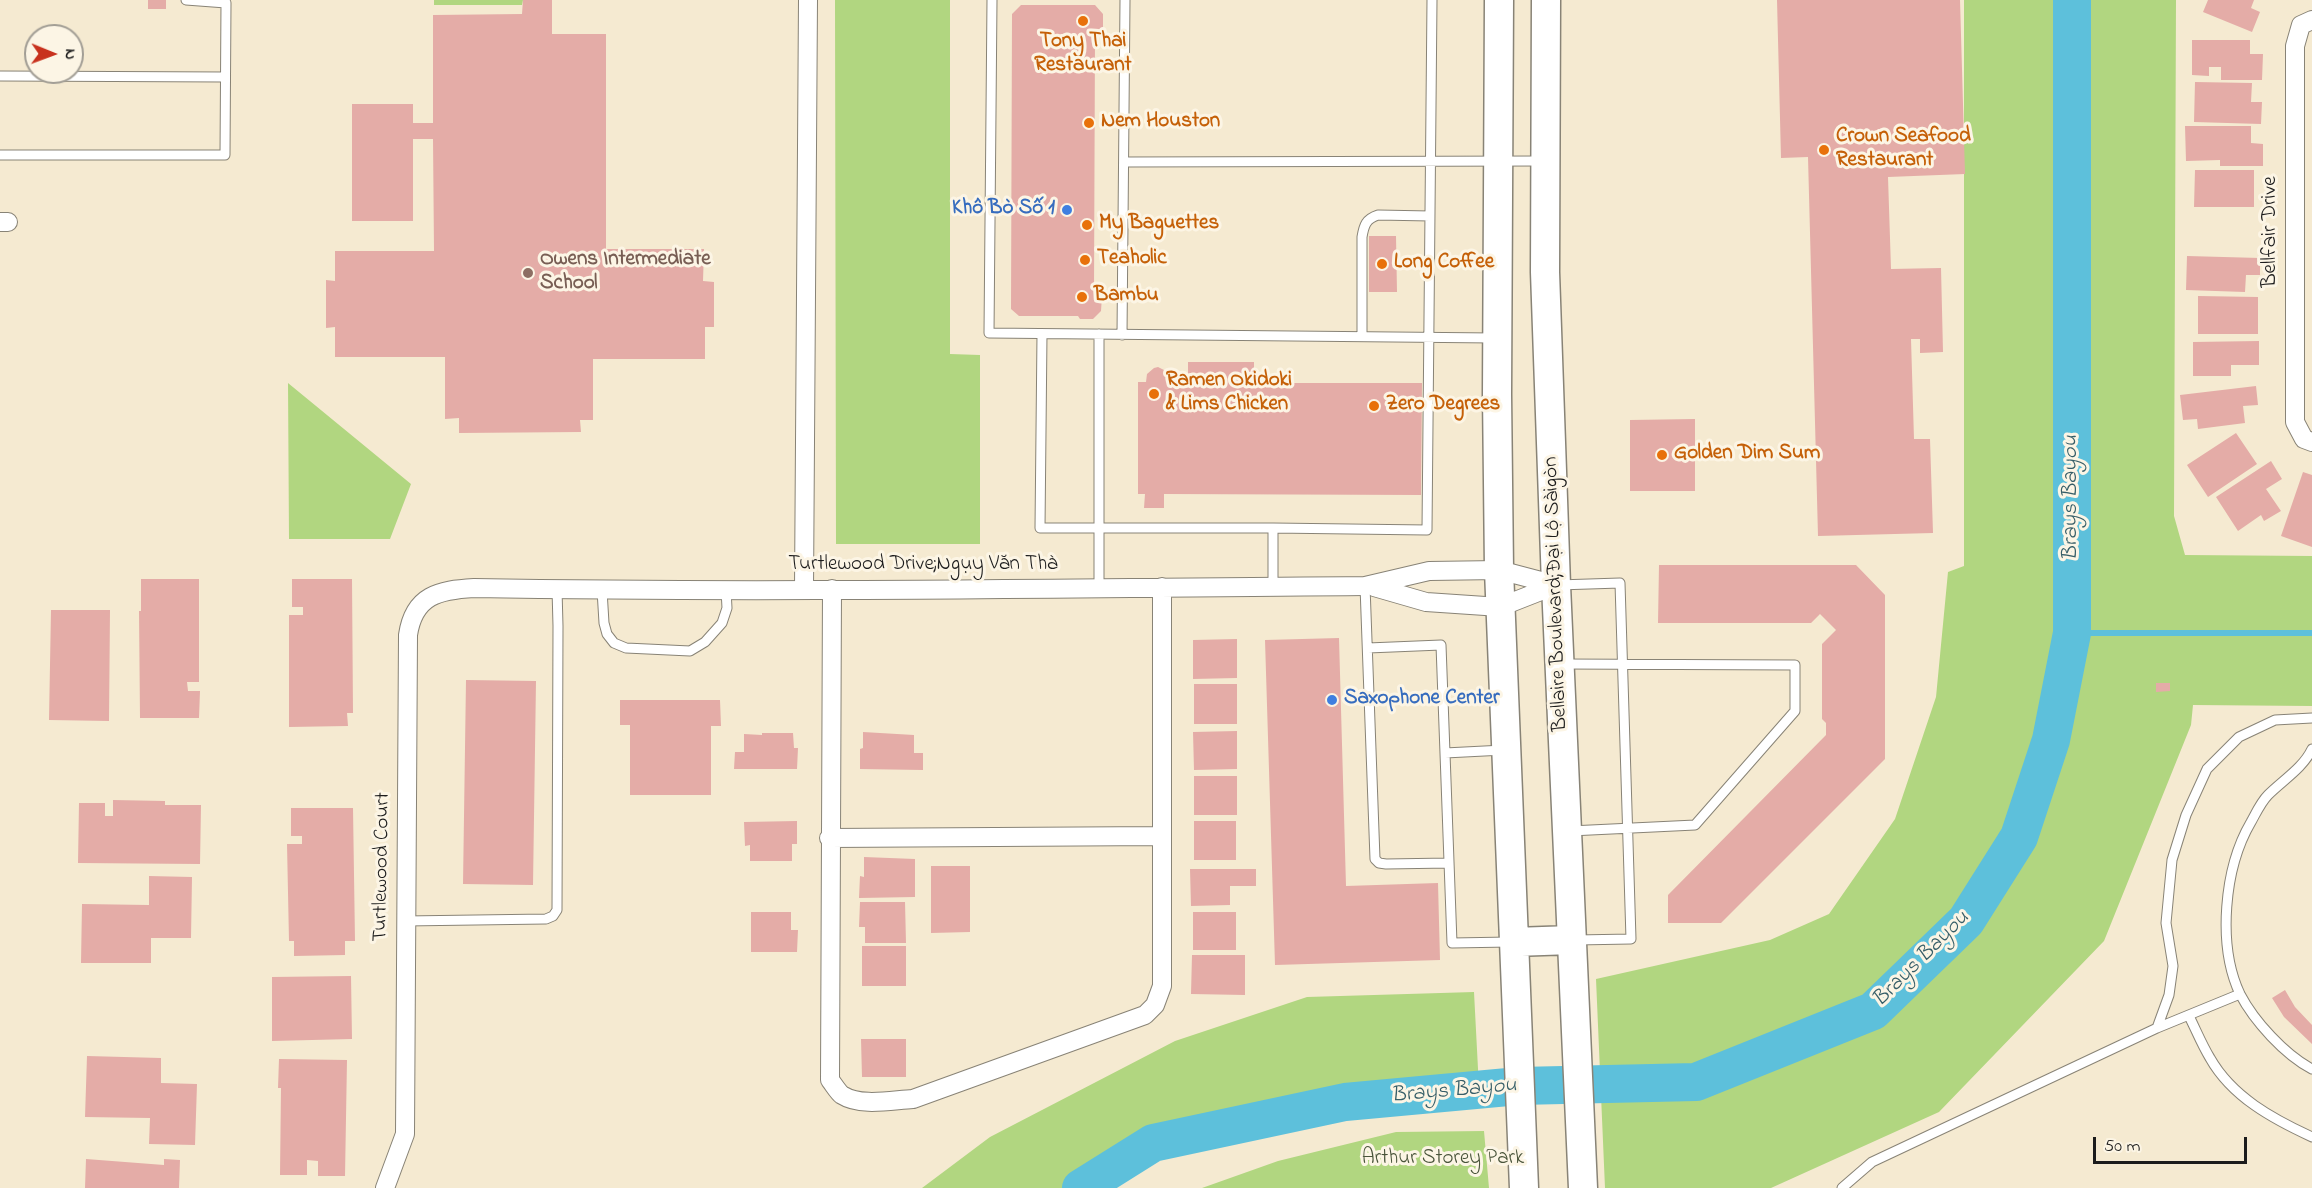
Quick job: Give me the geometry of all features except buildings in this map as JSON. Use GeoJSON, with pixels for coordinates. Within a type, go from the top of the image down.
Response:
{"type":"FeatureCollection","features":[{"type":"Feature","properties":{"kind":"main road"},"geometry":{"type":"LineString","coordinates":[[1499,0],[1499,570],[1523,1177]]}},
{"type":"Feature","properties":{"kind":"main road","name":"Bellaire Boulevard;Đại Lộ Sàigòn"},"geometry":{"type":"LineString","coordinates":[[1546,0],[1545,272],[1559,663],[1582,1176]]}},
{"type":"Feature","properties":{"kind":"main road"},"geometry":{"type":"LineString","coordinates":[[1514,942],[1572,940]]}},
{"type":"Feature","properties":{"kind":"street"},"geometry":{"type":"LineString","coordinates":[[804,589],[808,0]]}},
{"type":"Feature","properties":{"kind":"street","name":"Bellfair Drive"},"geometry":{"type":"LineString","coordinates":[[2306,22],[2295,46],[2303,230],[2295,423],[2308,440]]}},
{"type":"Feature","properties":{"kind":"street","name":"Turtlewood Drive;Ngụy Văn Thà"},"geometry":{"type":"LineString","coordinates":[[474,588],[726,590],[1369,586],[1429,571],[1499,570],[1556,585]]}},
{"type":"Feature","properties":{"kind":"street","name":"Turtlewood Drive;Ngụy Văn Thà"},"geometry":{"type":"LineString","coordinates":[[1369,586],[1426,602],[1500,607],[1556,585]]}},
{"type":"Feature","properties":{"kind":"street"},"geometry":{"type":"LineString","coordinates":[[832,589],[830,1080],[841,1094],[855,1100],[880,1101],[913,1099],[1145,1015],[1155,1005],[1162,986],[1162,587]]}},
{"type":"Feature","properties":{"kind":"street","name":"Turtlewood Court"},"geometry":{"type":"LineString","coordinates":[[385,1188],[405,1134],[405,921],[410,621],[420,605],[431,595],[449,590],[474,588]]}},
{"type":"Feature","properties":{"kind":"street"},"geometry":{"type":"LineString","coordinates":[[830,838],[1162,836]]}},
{"type":"Feature","properties":{"kind":"lane"},"geometry":{"type":"LineString","coordinates":[[0,155],[225,154],[226,3],[186,0]]}},
{"type":"Feature","properties":{"kind":"lane"},"geometry":{"type":"LineString","coordinates":[[992,0],[989,333],[1498,338]]}},
{"type":"Feature","properties":{"kind":"lane"},"geometry":{"type":"LineString","coordinates":[[1122,335],[1125,0]]}},
{"type":"Feature","properties":{"kind":"lane"},"geometry":{"type":"LineString","coordinates":[[1042,334],[1040,528],[1427,530],[1432,0]]}},
{"type":"Feature","properties":{"kind":"lane"},"geometry":{"type":"LineString","coordinates":[[0,76],[225,77]]}},
{"type":"Feature","properties":{"kind":"lane"},"geometry":{"type":"LineString","coordinates":[[1124,162],[1545,161]]}},
{"type":"Feature","properties":{"kind":"lane"},"geometry":{"type":"LineString","coordinates":[[1362,336],[1362,237],[1366,222],[1378,215],[1430,216]]}},
{"type":"Feature","properties":{"kind":"lane"},"geometry":{"type":"LineString","coordinates":[[1099,334],[1099,588]]}},
{"type":"Feature","properties":{"kind":"lane"},"geometry":{"type":"LineString","coordinates":[[1273,528],[1273,587]]}},
{"type":"Feature","properties":{"kind":"lane"},"geometry":{"type":"LineString","coordinates":[[1556,585],[1620,584],[1631,939],[1572,940]]}},
{"type":"Feature","properties":{"kind":"lane"},"geometry":{"type":"LineString","coordinates":[[1369,586],[1368,648],[1376,859],[1379,863],[1386,864],[1449,863]]}},
{"type":"Feature","properties":{"kind":"lane"},"geometry":{"type":"LineString","coordinates":[[405,921],[546,919],[553,916],[556,910],[557,589]]}},
{"type":"Feature","properties":{"kind":"lane"},"geometry":{"type":"LineString","coordinates":[[602,590],[604,623],[615,643],[626,648],[690,651],[705,642],[722,623],[727,608],[726,590]]}},
{"type":"Feature","properties":{"kind":"lane"},"geometry":{"type":"LineString","coordinates":[[1368,648],[1441,645],[1452,943],[1514,942]]}},
{"type":"Feature","properties":{"kind":"lane"},"geometry":{"type":"LineString","coordinates":[[1559,663],[1795,665],[1795,711],[1695,825],[1567,832]]}},
{"type":"Feature","properties":{"kind":"lane"},"geometry":{"type":"LineString","coordinates":[[2157,1028],[2169,995],[2173,966],[2166,923],[2172,860],[2186,815],[2207,769],[2239,737],[2275,720],[2312,718]]}},
{"type":"Feature","properties":{"kind":"lane"},"geometry":{"type":"LineString","coordinates":[[2312,749],[2307,760],[2266,797],[2250,824],[2236,854],[2228,890],[2227,930],[2231,962],[2240,994],[2279,1045],[2312,1069]]}},
{"type":"Feature","properties":{"kind":"lane"},"geometry":{"type":"LineString","coordinates":[[1445,753],[1506,750]]}},
{"type":"Feature","properties":{"kind":"lane"},"geometry":{"type":"LineString","coordinates":[[1842,1188],[1872,1162],[2157,1028],[2240,994]]}},
{"type":"Feature","properties":{"kind":"lane"},"geometry":{"type":"LineString","coordinates":[[2189,1016],[2211,1059],[2230,1085],[2282,1123],[2312,1137]]}},
{"type":"Feature","properties":{"kind":"green space"},"geometry":{"type":"Polygon","coordinates":[[[434,0],[523,0],[522,5],[434,5],[434,0]]]}},
{"type":"Feature","properties":{"kind":"green space"},"geometry":{"type":"Polygon","coordinates":[[[835,0],[950,0],[950,354],[980,355],[980,544],[836,544],[835,0]]]}},
{"type":"Feature","properties":{"kind":"green space"},"geometry":{"type":"Polygon","coordinates":[[[1964,0],[2176,0],[2174,516],[2185,555],[2312,556],[2312,706],[2193,705],[2191,725],[2104,941],[1939,1112],[1771,1188],[1605,1188],[1596,979],[1770,940],[1829,914],[1895,819],[1936,697],[1948,572],[1964,566],[1964,0]]]}},
{"type":"Feature","properties":{"kind":"green space"},"geometry":{"type":"Polygon","coordinates":[[[288,383],[411,484],[390,539],[289,539],[288,383]]]}},
{"type":"Feature","properties":{"kind":"green space"},"geometry":{"type":"Polygon","coordinates":[[[1474,992],[1479,1088],[1431,1087],[1290,1111],[1158,1156],[1105,1188],[922,1188],[990,1137],[1175,1041],[1307,997],[1474,992]]]}},
{"type":"Feature","properties":{"kind":"green space","name":"Arthur Storey Park"},"geometry":{"type":"Polygon","coordinates":[[[1484,1131],[1489,1188],[1202,1188],[1278,1161],[1396,1132],[1484,1131]]]}},
{"type":"Feature","properties":{"kind":"waterway","name":"Brays Bayou"},"geometry":{"type":"LineString","coordinates":[[1081,1188],[1153,1143],[1345,1102],[1519,1086],[1696,1082],[1873,1011],[1966,921],[2019,837],[2051,740],[2072,633],[2072,0]]}},
{"type":"Feature","properties":{"kind":"waterway"},"geometry":{"type":"LineString","coordinates":[[2072,633],[2312,633]]}},
{"type":"Feature","properties":{"kind":"place","name":"Tony Thai Restaurant"},"geometry":{"type":"Point","coordinates":[1083,21]}},
{"type":"Feature","properties":{"kind":"place","name":"Nem Houston"},"geometry":{"type":"Point","coordinates":[1089,123]}},
{"type":"Feature","properties":{"kind":"place","name":"Crown Seafood Restaurant"},"geometry":{"type":"Point","coordinates":[1824,150]}},
{"type":"Feature","properties":{"kind":"place","name":"Khô Bò Số 1"},"geometry":{"type":"Point","coordinates":[1067,210]}},
{"type":"Feature","properties":{"kind":"place","name":"My Baguettes"},"geometry":{"type":"Point","coordinates":[1087,225]}},
{"type":"Feature","properties":{"kind":"place","name":"Teaholic"},"geometry":{"type":"Point","coordinates":[1085,260]}},
{"type":"Feature","properties":{"kind":"place","name":"Long Coffee"},"geometry":{"type":"Point","coordinates":[1382,264]}},
{"type":"Feature","properties":{"kind":"place","name":"Owens Intermediate School"},"geometry":{"type":"Point","coordinates":[528,273]}},
{"type":"Feature","properties":{"kind":"place","name":"Bambu"},"geometry":{"type":"Point","coordinates":[1082,297]}},
{"type":"Feature","properties":{"kind":"place","name":"Ramen Okidoki & Lims Chicken"},"geometry":{"type":"Point","coordinates":[1154,394]}},
{"type":"Feature","properties":{"kind":"place","name":"Zero Degrees"},"geometry":{"type":"Point","coordinates":[1374,406]}},
{"type":"Feature","properties":{"kind":"place","name":"Golden Dim Sum"},"geometry":{"type":"Point","coordinates":[1662,455]}},
{"type":"Feature","properties":{"kind":"place","name":"Saxophone Center"},"geometry":{"type":"Point","coordinates":[1332,700]}}]}
